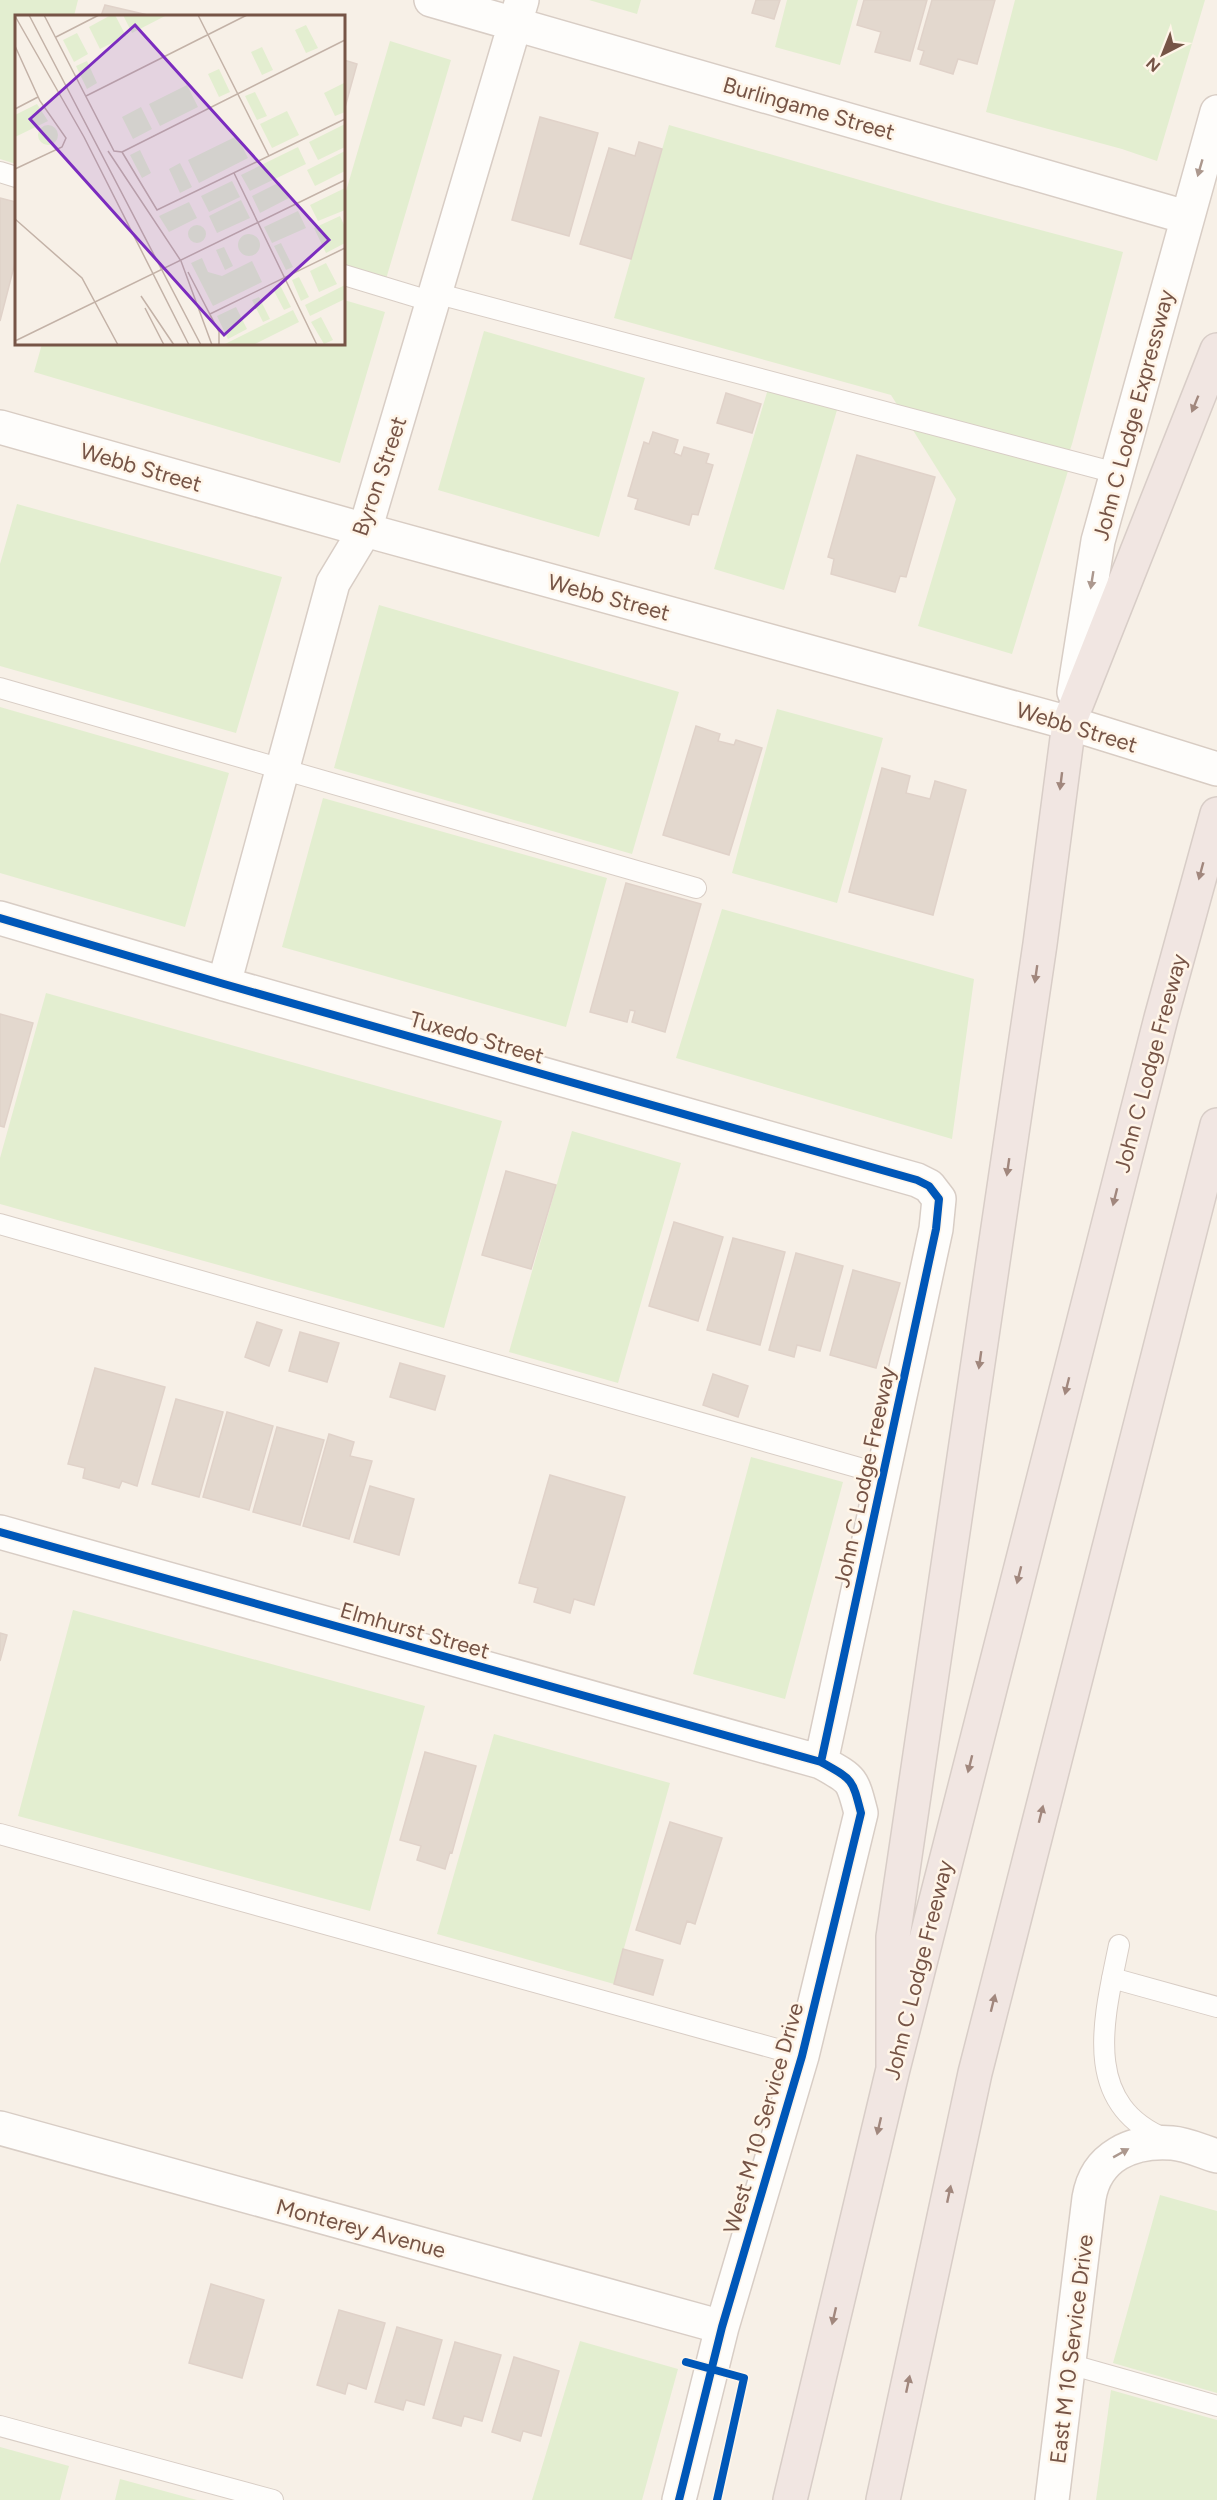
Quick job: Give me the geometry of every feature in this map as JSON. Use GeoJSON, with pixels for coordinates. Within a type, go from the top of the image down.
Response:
{"type":"FeatureCollection","features":[{"type":"Feature","properties":{"kind":"highway"},"geometry":{"type":"LineString","coordinates":[[893,2069],[893,1937],[1039,956],[1069,723],[1217,350]]}},
{"type":"Feature","properties":{"kind":"highway","name":"John C Lodge Freeway"},"geometry":{"type":"LineString","coordinates":[[790,2500],[893,2069],[1161,1018],[1217,814]]}},
{"type":"Feature","properties":{"kind":"highway"},"geometry":{"type":"LineString","coordinates":[[883,2500],[975,2073],[1217,1125]]}},
{"type":"Feature","properties":{"kind":"street","name":"Burlingame Street"},"geometry":{"type":"LineString","coordinates":[[431,0],[519,12],[1186,217]]}},
{"type":"Feature","properties":{"kind":"street","name":"Byron Street"},"geometry":{"type":"LineString","coordinates":[[224,984],[333,583],[365,530],[519,12]]}},
{"type":"Feature","properties":{"kind":"street","name":"John C Lodge Expressway"},"geometry":{"type":"LineString","coordinates":[[1069,723],[1098,541],[1186,217],[1217,112]]}},
{"type":"Feature","properties":{"kind":"street","name":"Webb Street"},"geometry":{"type":"LineString","coordinates":[[0,427],[365,530],[1069,723],[1217,769]]}},
{"type":"Feature","properties":{"kind":"street","name":"Tuxedo Street"},"geometry":{"type":"LineString","coordinates":[[0,918],[224,984],[917,1180],[928,1186],[939,1199]]}},
{"type":"Feature","properties":{"kind":"street","name":"John C Lodge Freeway"},"geometry":{"type":"LineString","coordinates":[[821,1762],[881,1474],[936,1229],[939,1199]]}},
{"type":"Feature","properties":{"kind":"street","name":"Elmhurst Street"},"geometry":{"type":"LineString","coordinates":[[0,1532],[821,1762]]}},
{"type":"Feature","properties":{"kind":"street","name":"West M 10 Service Drive"},"geometry":{"type":"LineString","coordinates":[[679,2500],[722,2327],[802,2055],[861,1813],[854,1784],[845,1775],[821,1762]]}},
{"type":"Feature","properties":{"kind":"street","name":"Monterey Avenue"},"geometry":{"type":"LineString","coordinates":[[0,2128],[722,2327]]}},
{"type":"Feature","properties":{"kind":"street","name":"East M 10 Service Drive"},"geometry":{"type":"LineString","coordinates":[[1052,2500],[1091,2185],[1097,2173],[1117,2152],[1145,2143],[1174,2143]]}},
{"type":"Feature","properties":{"kind":"street"},"geometry":{"type":"LineString","coordinates":[[1174,2143],[1217,2156]]}},
{"type":"Feature","properties":{"kind":"lane"},"geometry":{"type":"LineString","coordinates":[[0,172],[15,177]]}},
{"type":"Feature","properties":{"kind":"lane"},"geometry":{"type":"LineString","coordinates":[[345,275],[1116,474]]}},
{"type":"Feature","properties":{"kind":"lane"},"geometry":{"type":"LineString","coordinates":[[0,688],[696,888]]}},
{"type":"Feature","properties":{"kind":"lane"},"geometry":{"type":"LineString","coordinates":[[0,1224],[881,1474]]}},
{"type":"Feature","properties":{"kind":"lane"},"geometry":{"type":"LineString","coordinates":[[0,1834],[802,2055]]}},
{"type":"Feature","properties":{"kind":"lane"},"geometry":{"type":"LineString","coordinates":[[1119,1945],[1103,2046],[1106,2077],[1117,2098],[1132,2117],[1148,2132],[1174,2143]]}},
{"type":"Feature","properties":{"kind":"lane"},"geometry":{"type":"LineString","coordinates":[[1112,1978],[1217,2007]]}},
{"type":"Feature","properties":{"kind":"lane"},"geometry":{"type":"LineString","coordinates":[[1069,2364],[1217,2406]]}},
{"type":"Feature","properties":{"kind":"lane"},"geometry":{"type":"LineString","coordinates":[[0,2426],[273,2500]]}},
{"type":"Feature","properties":{"kind":"green space"},"geometry":{"type":"Polygon","coordinates":[[[0,0],[78,0],[74,15],[15,15],[15,164],[0,159],[0,0]]]}},
{"type":"Feature","properties":{"kind":"green space"},"geometry":{"type":"Polygon","coordinates":[[[589,0],[641,0],[637,14],[589,0]]]}},
{"type":"Feature","properties":{"kind":"green space"},"geometry":{"type":"Polygon","coordinates":[[[787,0],[858,0],[840,65],[775,47],[787,0]]]}},
{"type":"Feature","properties":{"kind":"green space"},"geometry":{"type":"Polygon","coordinates":[[[1015,0],[1205,0],[1157,161],[1122,149],[986,112],[1015,0]]]}},
{"type":"Feature","properties":{"kind":"green space"},"geometry":{"type":"Polygon","coordinates":[[[390,41],[451,60],[386,279],[345,266],[345,195],[390,41]]]}},
{"type":"Feature","properties":{"kind":"green space"},"geometry":{"type":"Polygon","coordinates":[[[669,125],[943,204],[1123,252],[1063,470],[1068,471],[1012,654],[918,626],[956,499],[891,395],[614,318],[669,125]]]}},
{"type":"Feature","properties":{"kind":"green space"},"geometry":{"type":"Polygon","coordinates":[[[345,300],[385,312],[340,463],[34,372],[42,345],[345,345],[345,300]]]}},
{"type":"Feature","properties":{"kind":"green space"},"geometry":{"type":"Polygon","coordinates":[[[484,331],[645,378],[599,537],[438,490],[484,331]]]}},
{"type":"Feature","properties":{"kind":"green space"},"geometry":{"type":"Polygon","coordinates":[[[768,389],[837,410],[784,590],[714,569],[768,389]]]}},
{"type":"Feature","properties":{"kind":"green space"},"geometry":{"type":"Polygon","coordinates":[[[17,504],[282,577],[236,733],[0,666],[0,564],[17,504]]]}},
{"type":"Feature","properties":{"kind":"green space"},"geometry":{"type":"Polygon","coordinates":[[[379,605],[679,692],[632,854],[334,768],[379,605]]]}},
{"type":"Feature","properties":{"kind":"green space"},"geometry":{"type":"Polygon","coordinates":[[[0,707],[229,773],[185,927],[0,873],[0,707]]]}},
{"type":"Feature","properties":{"kind":"green space"},"geometry":{"type":"Polygon","coordinates":[[[777,709],[883,738],[837,903],[732,873],[777,709]]]}},
{"type":"Feature","properties":{"kind":"green space"},"geometry":{"type":"Polygon","coordinates":[[[323,798],[607,878],[566,1027],[282,947],[323,798]]]}},
{"type":"Feature","properties":{"kind":"green space"},"geometry":{"type":"Polygon","coordinates":[[[722,909],[974,979],[952,1139],[676,1058],[722,909]]]}},
{"type":"Feature","properties":{"kind":"green space"},"geometry":{"type":"Polygon","coordinates":[[[46,993],[502,1121],[444,1328],[0,1204],[0,1158],[46,993]]]}},
{"type":"Feature","properties":{"kind":"green space"},"geometry":{"type":"Polygon","coordinates":[[[572,1131],[681,1163],[618,1383],[509,1352],[572,1131]]]}},
{"type":"Feature","properties":{"kind":"green space"},"geometry":{"type":"Polygon","coordinates":[[[751,1457],[843,1482],[785,1699],[693,1674],[751,1457]]]}},
{"type":"Feature","properties":{"kind":"green space"},"geometry":{"type":"Polygon","coordinates":[[[73,1610],[425,1706],[370,1911],[18,1816],[73,1610]]]}},
{"type":"Feature","properties":{"kind":"green space"},"geometry":{"type":"Polygon","coordinates":[[[494,1734],[670,1783],[614,1984],[437,1934],[494,1734]]]}},
{"type":"Feature","properties":{"kind":"green space"},"geometry":{"type":"Polygon","coordinates":[[[1160,2195],[1217,2211],[1217,2393],[1113,2363],[1160,2195]]]}},
{"type":"Feature","properties":{"kind":"green space"},"geometry":{"type":"Polygon","coordinates":[[[580,2341],[678,2369],[642,2500],[532,2500],[580,2341]]]}},
{"type":"Feature","properties":{"kind":"green space"},"geometry":{"type":"Polygon","coordinates":[[[1111,2390],[1217,2420],[1217,2500],[1096,2500],[1111,2390]]]}},
{"type":"Feature","properties":{"kind":"green space"},"geometry":{"type":"Polygon","coordinates":[[[0,2447],[69,2466],[60,2500],[0,2500],[0,2447]]]}},
{"type":"Feature","properties":{"kind":"green space"},"geometry":{"type":"Polygon","coordinates":[[[120,2479],[197,2500],[115,2500],[120,2479]]]}},
{"type":"Feature","properties":{"kind":"building"},"geometry":{"type":"Polygon","coordinates":[[[756,0],[780,0],[774,19],[752,13],[756,0]]]}},
{"type":"Feature","properties":{"kind":"building"},"geometry":{"type":"Polygon","coordinates":[[[864,0],[927,0],[910,61],[875,52],[881,32],[857,25],[864,0]]]}},
{"type":"Feature","properties":{"kind":"building"},"geometry":{"type":"Polygon","coordinates":[[[932,0],[995,0],[977,64],[958,59],[953,74],[920,64],[924,51],[918,49],[932,0]]]}},
{"type":"Feature","properties":{"kind":"building"},"geometry":{"type":"Polygon","coordinates":[[[105,5],[148,15],[101,15],[105,5]]]}},
{"type":"Feature","properties":{"kind":"building"},"geometry":{"type":"Polygon","coordinates":[[[345,60],[357,64],[345,107],[345,60]]]}},
{"type":"Feature","properties":{"kind":"building"},"geometry":{"type":"Polygon","coordinates":[[[540,117],[598,133],[569,236],[512,220],[540,117]]]}},
{"type":"Feature","properties":{"kind":"building"},"geometry":{"type":"Polygon","coordinates":[[[639,142],[662,149],[631,259],[580,244],[609,148],[635,156],[639,142]]]}},
{"type":"Feature","properties":{"kind":"building"},"geometry":{"type":"Polygon","coordinates":[[[0,198],[15,202],[15,263],[0,321],[0,198]]]}},
{"type":"Feature","properties":{"kind":"building"},"geometry":{"type":"Polygon","coordinates":[[[726,393],[761,404],[752,433],[717,423],[726,393]]]}},
{"type":"Feature","properties":{"kind":"building"},"geometry":{"type":"Polygon","coordinates":[[[653,432],[678,440],[674,453],[681,456],[684,447],[709,454],[706,463],[713,465],[698,515],[692,514],[689,525],[635,509],[638,499],[628,496],[644,442],[649,444],[653,432]]]}},
{"type":"Feature","properties":{"kind":"building"},"geometry":{"type":"Polygon","coordinates":[[[857,455],[935,477],[906,577],[900,576],[895,592],[831,574],[834,559],[828,557],[857,455]]]}},
{"type":"Feature","properties":{"kind":"building"},"geometry":{"type":"Polygon","coordinates":[[[696,726],[720,734],[718,741],[734,745],[736,740],[762,748],[729,855],[663,835],[696,726]]]}},
{"type":"Feature","properties":{"kind":"building"},"geometry":{"type":"Polygon","coordinates":[[[882,768],[910,776],[906,793],[930,799],[935,781],[966,790],[933,915],[849,892],[882,768]]]}},
{"type":"Feature","properties":{"kind":"building"},"geometry":{"type":"Polygon","coordinates":[[[626,883],[701,904],[665,1032],[632,1022],[635,1011],[630,1010],[627,1022],[590,1012],[626,883]]]}},
{"type":"Feature","properties":{"kind":"building"},"geometry":{"type":"Polygon","coordinates":[[[0,1014],[33,1023],[4,1127],[0,1126],[0,1014]]]}},
{"type":"Feature","properties":{"kind":"building"},"geometry":{"type":"Polygon","coordinates":[[[506,1171],[556,1185],[531,1269],[482,1255],[506,1171]]]}},
{"type":"Feature","properties":{"kind":"building"},"geometry":{"type":"Polygon","coordinates":[[[674,1222],[723,1237],[698,1321],[649,1306],[674,1222]]]}},
{"type":"Feature","properties":{"kind":"building"},"geometry":{"type":"Polygon","coordinates":[[[733,1238],[785,1252],[760,1345],[707,1330],[733,1238]]]}},
{"type":"Feature","properties":{"kind":"building"},"geometry":{"type":"Polygon","coordinates":[[[796,1253],[843,1266],[820,1351],[797,1345],[794,1357],[769,1350],[796,1253]]]}},
{"type":"Feature","properties":{"kind":"building"},"geometry":{"type":"Polygon","coordinates":[[[853,1270],[900,1283],[876,1368],[830,1355],[853,1270]]]}},
{"type":"Feature","properties":{"kind":"building"},"geometry":{"type":"Polygon","coordinates":[[[257,1322],[282,1330],[269,1366],[245,1357],[257,1322]]]}},
{"type":"Feature","properties":{"kind":"building"},"geometry":{"type":"Polygon","coordinates":[[[300,1332],[339,1343],[327,1382],[289,1371],[300,1332]]]}},
{"type":"Feature","properties":{"kind":"building"},"geometry":{"type":"Polygon","coordinates":[[[400,1363],[445,1376],[435,1410],[390,1397],[400,1363]]]}},
{"type":"Feature","properties":{"kind":"building"},"geometry":{"type":"Polygon","coordinates":[[[95,1368],[165,1387],[137,1486],[122,1481],[119,1488],[83,1478],[85,1468],[68,1464],[95,1368]]]}},
{"type":"Feature","properties":{"kind":"building"},"geometry":{"type":"Polygon","coordinates":[[[713,1374],[748,1386],[738,1417],[703,1405],[713,1374]]]}},
{"type":"Feature","properties":{"kind":"building"},"geometry":{"type":"Polygon","coordinates":[[[176,1399],[223,1412],[199,1497],[152,1484],[176,1399]]]}},
{"type":"Feature","properties":{"kind":"building"},"geometry":{"type":"Polygon","coordinates":[[[227,1412],[273,1426],[249,1510],[203,1497],[227,1412]]]}},
{"type":"Feature","properties":{"kind":"building"},"geometry":{"type":"Polygon","coordinates":[[[277,1427],[324,1440],[300,1525],[253,1512],[277,1427]]]}},
{"type":"Feature","properties":{"kind":"building"},"geometry":{"type":"Polygon","coordinates":[[[329,1434],[354,1442],[350,1456],[372,1461],[349,1539],[303,1526],[329,1434]]]}},
{"type":"Feature","properties":{"kind":"building"},"geometry":{"type":"Polygon","coordinates":[[[550,1475],[625,1497],[594,1605],[574,1599],[570,1613],[534,1602],[538,1588],[519,1583],[550,1475]]]}},
{"type":"Feature","properties":{"kind":"building"},"geometry":{"type":"Polygon","coordinates":[[[370,1486],[414,1499],[399,1555],[354,1542],[370,1486]]]}},
{"type":"Feature","properties":{"kind":"building"},"geometry":{"type":"Polygon","coordinates":[[[0,1633],[7,1635],[0,1661],[0,1633]]]}},
{"type":"Feature","properties":{"kind":"building"},"geometry":{"type":"Polygon","coordinates":[[[425,1752],[476,1766],[452,1853],[450,1852],[445,1869],[417,1860],[421,1846],[400,1840],[425,1752]]]}},
{"type":"Feature","properties":{"kind":"building"},"geometry":{"type":"Polygon","coordinates":[[[670,1822],[722,1838],[695,1924],[687,1921],[680,1944],[636,1930],[670,1822]]]}},
{"type":"Feature","properties":{"kind":"building"},"geometry":{"type":"Polygon","coordinates":[[[623,1949],[663,1960],[653,1995],[614,1984],[623,1949]]]}},
{"type":"Feature","properties":{"kind":"building"},"geometry":{"type":"Polygon","coordinates":[[[211,2284],[264,2300],[242,2378],[189,2363],[211,2284]]]}},
{"type":"Feature","properties":{"kind":"building"},"geometry":{"type":"Polygon","coordinates":[[[339,2310],[385,2323],[366,2389],[348,2383],[345,2394],[317,2385],[339,2310]]]}},
{"type":"Feature","properties":{"kind":"building"},"geometry":{"type":"Polygon","coordinates":[[[397,2327],[442,2340],[424,2405],[406,2400],[403,2410],[375,2402],[397,2327]]]}},
{"type":"Feature","properties":{"kind":"building"},"geometry":{"type":"Polygon","coordinates":[[[455,2342],[501,2355],[482,2421],[464,2416],[461,2426],[433,2418],[455,2342]]]}},
{"type":"Feature","properties":{"kind":"building"},"geometry":{"type":"Polygon","coordinates":[[[514,2357],[559,2371],[541,2436],[523,2431],[520,2441],[492,2432],[514,2357]]]}},
{"type":"Feature","properties":{"kind":"cycle path"},"geometry":{"type":"LineString","coordinates":[[0,918],[224,984],[917,1180],[929,1186],[939,1199],[936,1229],[821,1762]]}},
{"type":"Feature","properties":{"kind":"cycle path"},"geometry":{"type":"LineString","coordinates":[[0,1532],[821,1762],[850,1781],[861,1813],[802,2056],[722,2327],[679,2500]]}},
{"type":"Feature","properties":{"kind":"cycle path"},"geometry":{"type":"LineString","coordinates":[[686,2362],[744,2378],[717,2500]]}}]}
